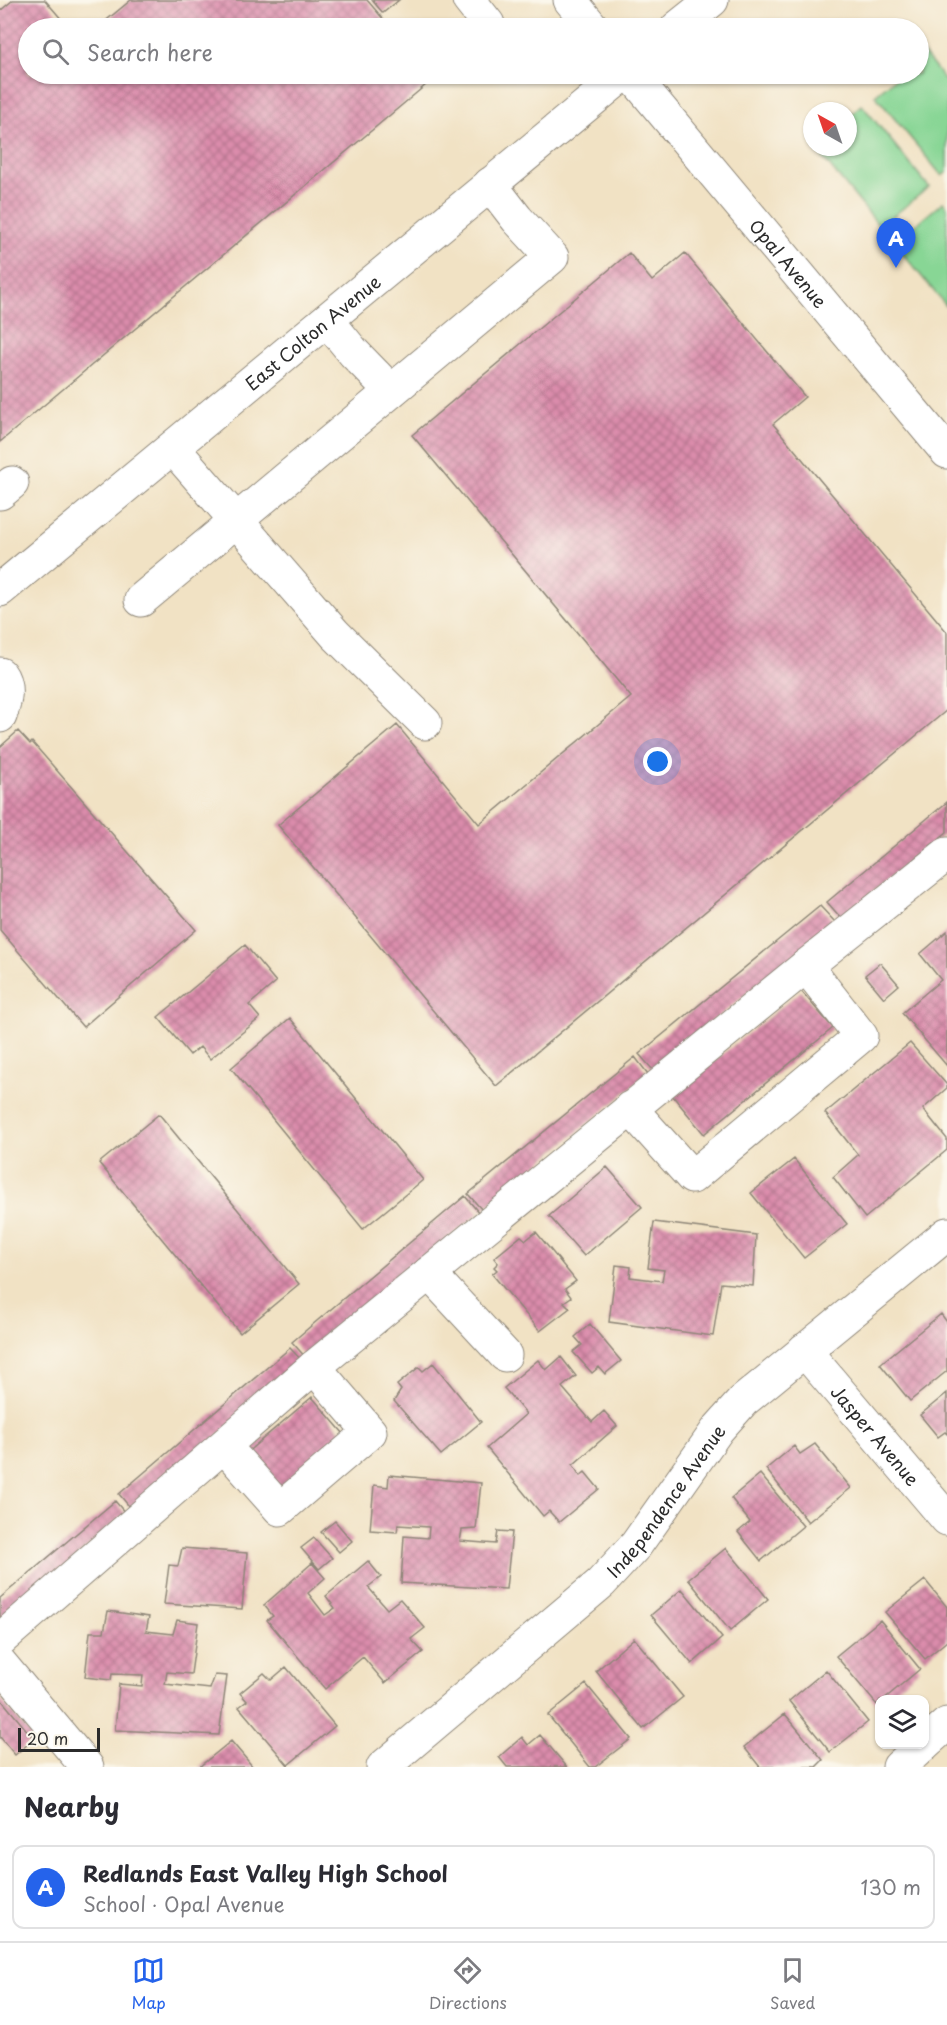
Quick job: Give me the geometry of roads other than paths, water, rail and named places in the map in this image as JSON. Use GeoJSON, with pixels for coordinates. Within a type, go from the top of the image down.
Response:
{"type":"FeatureCollection","features":[{"type":"Feature","properties":{"kind":"street"},"geometry":{"type":"LineString","coordinates":[[570,0],[585,18]]}},
{"type":"Feature","properties":{"kind":"street"},"geometry":{"type":"LineString","coordinates":[[690,18],[712,0]]}},
{"type":"Feature","properties":{"kind":"street","name":"East Colton Avenue"},"geometry":{"type":"LineString","coordinates":[[0,590],[612,84]]}},
{"type":"Feature","properties":{"kind":"street","name":"Opal Avenue"},"geometry":{"type":"LineString","coordinates":[[639,84],[947,452]]}},
{"type":"Feature","properties":{"kind":"street"},"geometry":{"type":"LineString","coordinates":[[141,600],[552,257],[517,219],[490,184]]}},
{"type":"Feature","properties":{"kind":"street"},"geometry":{"type":"LineString","coordinates":[[327,320],[354,353],[391,391]]}},
{"type":"Feature","properties":{"kind":"street"},"geometry":{"type":"LineString","coordinates":[[173,448],[335,634],[425,723]]}},
{"type":"Feature","properties":{"kind":"street"},"geometry":{"type":"LineString","coordinates":[[0,674],[5,681],[5,702],[0,716]]}},
{"type":"Feature","properties":{"kind":"street"},"geometry":{"type":"LineString","coordinates":[[0,1640],[314,1367],[630,1108],[947,854]]}},
{"type":"Feature","properties":{"kind":"street"},"geometry":{"type":"LineString","coordinates":[[630,1108],[692,1177],[861,1036],[806,966]]}},
{"type":"Feature","properties":{"kind":"street","name":"Independence Avenue"},"geometry":{"type":"LineString","coordinates":[[383,1767],[601,1583],[636,1545],[718,1429],[743,1401],[947,1234]]}},
{"type":"Feature","properties":{"kind":"street"},"geometry":{"type":"LineString","coordinates":[[429,1273],[505,1355]]}},
{"type":"Feature","properties":{"kind":"street","name":"Jasper Avenue"},"geometry":{"type":"LineString","coordinates":[[804,1350],[947,1519]]}},
{"type":"Feature","properties":{"kind":"street"},"geometry":{"type":"LineString","coordinates":[[224,1446],[280,1509],[370,1432],[314,1367]]}},
{"type":"Feature","properties":{"kind":"street"},"geometry":{"type":"LineString","coordinates":[[0,1663],[87,1767]]}},
{"type":"Feature","properties":{"kind":"street"},"geometry":{"type":"LineString","coordinates":[[929,1740],[947,1724]]}},
{"type":"Feature","properties":{"kind":"street"},"geometry":{"type":"LineString","coordinates":[[899,1767],[919,1749]]}},
{"type":"Feature","properties":{"kind":"place","name":"Redlands East Valley High School"},"geometry":{"type":"Point","coordinates":[896,268]}}]}
